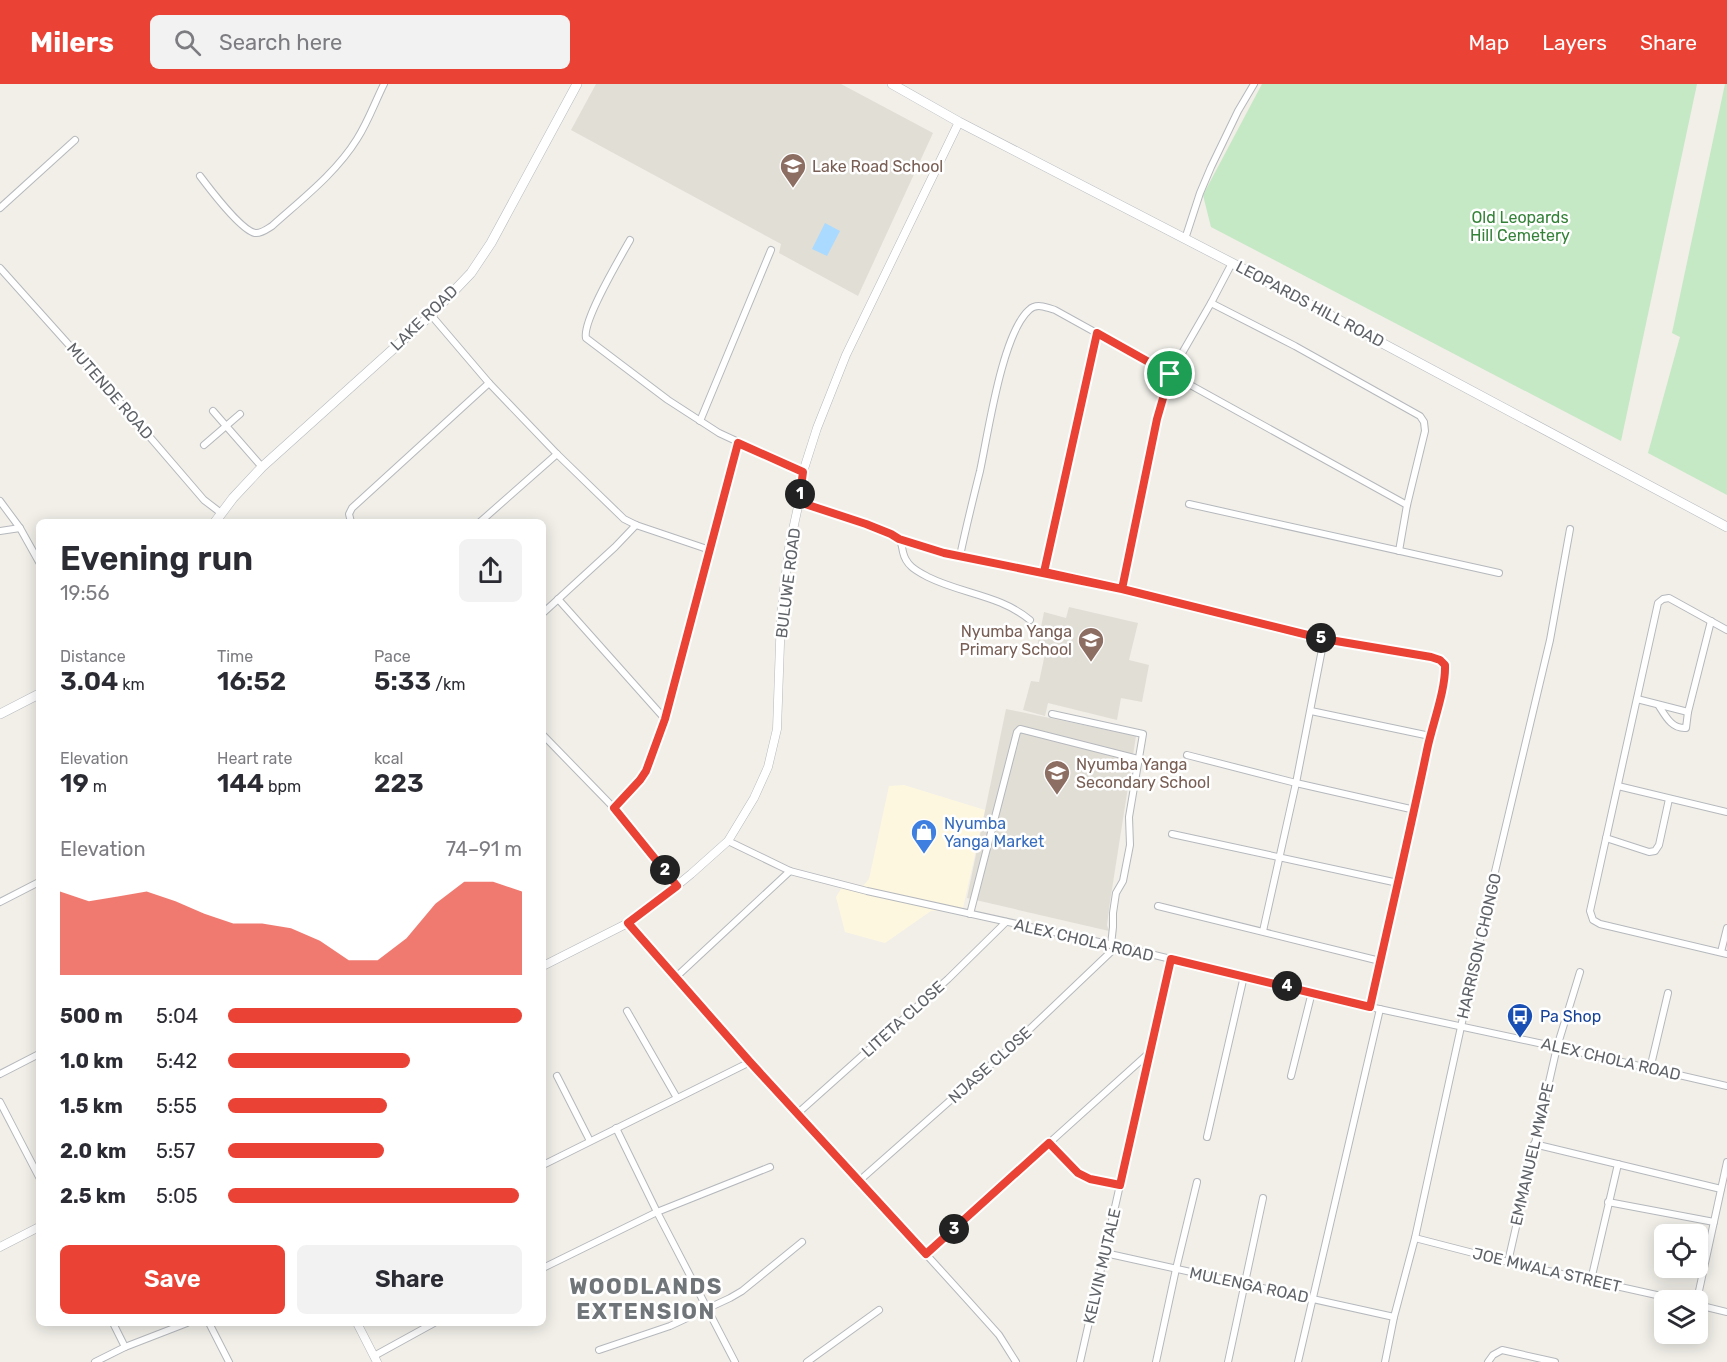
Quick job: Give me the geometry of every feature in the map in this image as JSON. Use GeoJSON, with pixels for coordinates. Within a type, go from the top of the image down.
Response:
{"type":"FeatureCollection","features":[{"type":"Feature","properties":{"kind":"main road","name":"LAKE ROAD"},"geometry":{"type":"LineString","coordinates":[[217,519],[262,467],[431,315],[471,273],[577,84]]}},
{"type":"Feature","properties":{"kind":"main road","name":"LEOPARDS HILL ROAD"},"geometry":{"type":"LineString","coordinates":[[892,84],[959,122],[1232,263],[1727,527]]}},
{"type":"Feature","properties":{"kind":"main road"},"geometry":{"type":"LineString","coordinates":[[0,714],[36,696]]}},
{"type":"Feature","properties":{"kind":"street"},"geometry":{"type":"LineString","coordinates":[[200,176],[216,198],[248,230],[256,233],[263,232],[326,176],[344,156],[357,138],[384,84]]}},
{"type":"Feature","properties":{"kind":"street"},"geometry":{"type":"LineString","coordinates":[[1185,239],[1200,193],[1238,111],[1254,84]]}},
{"type":"Feature","properties":{"kind":"street","name":"BULUWE ROAD"},"geometry":{"type":"LineString","coordinates":[[546,964],[628,923],[677,886],[728,841],[754,798],[773,750],[777,729],[781,615],[789,548],[803,472],[846,355],[959,122]]}},
{"type":"Feature","properties":{"kind":"street"},"geometry":{"type":"LineString","coordinates":[[0,208],[75,140]]}},
{"type":"Feature","properties":{"kind":"street"},"geometry":{"type":"LineString","coordinates":[[630,240],[604,288],[587,326],[586,338],[668,400],[719,433],[803,472]]}},
{"type":"Feature","properties":{"kind":"street"},"geometry":{"type":"LineString","coordinates":[[700,421],[771,250]]}},
{"type":"Feature","properties":{"kind":"street"},"geometry":{"type":"LineString","coordinates":[[1122,589],[1157,419],[1170,374],[1232,263]]}},
{"type":"Feature","properties":{"kind":"street","name":"MUTENDE ROAD"},"geometry":{"type":"LineString","coordinates":[[0,268],[204,500],[221,513]]}},
{"type":"Feature","properties":{"kind":"street"},"geometry":{"type":"LineString","coordinates":[[1211,303],[1295,346],[1420,417],[1424,422],[1425,431],[1399,550]]}},
{"type":"Feature","properties":{"kind":"street"},"geometry":{"type":"LineString","coordinates":[[960,556],[1004,363],[1021,320],[1034,306],[1055,310],[1407,505]]}},
{"type":"Feature","properties":{"kind":"street"},"geometry":{"type":"LineString","coordinates":[[431,315],[489,383],[624,519],[710,550]]}},
{"type":"Feature","properties":{"kind":"street"},"geometry":{"type":"LineString","coordinates":[[1044,572],[1097,333]]}},
{"type":"Feature","properties":{"kind":"street"},"geometry":{"type":"LineString","coordinates":[[350,519],[349,514],[352,508],[489,383]]}},
{"type":"Feature","properties":{"kind":"street"},"geometry":{"type":"LineString","coordinates":[[213,411],[262,467]]}},
{"type":"Feature","properties":{"kind":"street"},"geometry":{"type":"LineString","coordinates":[[204,445],[240,414]]}},
{"type":"Feature","properties":{"kind":"street"},"geometry":{"type":"LineString","coordinates":[[614,808],[646,771],[665,719],[738,443]]}},
{"type":"Feature","properties":{"kind":"street"},"geometry":{"type":"LineString","coordinates":[[483,519],[557,454]]}},
{"type":"Feature","properties":{"kind":"street"},"geometry":{"type":"LineString","coordinates":[[0,501],[20,528],[36,557]]}},
{"type":"Feature","properties":{"kind":"street"},"geometry":{"type":"LineString","coordinates":[[799,502],[866,524],[899,539],[960,556],[1122,589],[1324,639],[1440,660],[1445,665],[1445,676],[1370,1007]]}},
{"type":"Feature","properties":{"kind":"street"},"geometry":{"type":"LineString","coordinates":[[1190,504],[1499,573]]}},
{"type":"Feature","properties":{"kind":"street"},"geometry":{"type":"LineString","coordinates":[[546,610],[636,525]]}},
{"type":"Feature","properties":{"kind":"street"},"geometry":{"type":"LineString","coordinates":[[0,531],[20,528]]}},
{"type":"Feature","properties":{"kind":"street","name":"HARRISON CHONGO"},"geometry":{"type":"LineString","coordinates":[[1385,1362],[1550,640],[1570,529]]}},
{"type":"Feature","properties":{"kind":"street"},"geometry":{"type":"LineString","coordinates":[[899,539],[904,557],[910,567],[939,582],[1004,603],[1030,620]]}},
{"type":"Feature","properties":{"kind":"street"},"geometry":{"type":"LineString","coordinates":[[1727,630],[1669,598],[1658,603],[1590,910],[1593,920],[1600,924],[1724,953],[1727,928]]}},
{"type":"Feature","properties":{"kind":"street"},"geometry":{"type":"LineString","coordinates":[[558,599],[665,719]]}},
{"type":"Feature","properties":{"kind":"street"},"geometry":{"type":"LineString","coordinates":[[1659,706],[1671,723],[1683,729],[1686,728],[1711,621]]}},
{"type":"Feature","properties":{"kind":"street"},"geometry":{"type":"LineString","coordinates":[[1263,931],[1296,783],[1324,639]]}},
{"type":"Feature","properties":{"kind":"street"},"geometry":{"type":"LineString","coordinates":[[1637,699],[1688,712]]}},
{"type":"Feature","properties":{"kind":"street"},"geometry":{"type":"LineString","coordinates":[[1311,711],[1430,735]]}},
{"type":"Feature","properties":{"kind":"street"},"geometry":{"type":"LineString","coordinates":[[1052,714],[1143,734],[1129,817],[1130,845],[1124,881],[1116,893],[1113,913],[1114,946]]}},
{"type":"Feature","properties":{"kind":"street"},"geometry":{"type":"LineString","coordinates":[[970,914],[1017,732],[1020,729],[1138,759]]}},
{"type":"Feature","properties":{"kind":"street"},"geometry":{"type":"LineString","coordinates":[[546,738],[614,808],[677,886]]}},
{"type":"Feature","properties":{"kind":"street"},"geometry":{"type":"LineString","coordinates":[[1187,755],[1415,810]]}},
{"type":"Feature","properties":{"kind":"street"},"geometry":{"type":"LineString","coordinates":[[1618,786],[1727,812]]}},
{"type":"Feature","properties":{"kind":"street"},"geometry":{"type":"LineString","coordinates":[[1606,838],[1649,852],[1655,851],[1659,846],[1669,799]]}},
{"type":"Feature","properties":{"kind":"street"},"geometry":{"type":"LineString","coordinates":[[1172,834],[1398,883]]}},
{"type":"Feature","properties":{"kind":"street","name":"ALEX CHOLA ROAD"},"geometry":{"type":"LineString","coordinates":[[728,841],[790,871],[867,891],[1171,959],[1370,1007],[1727,1086]]}},
{"type":"Feature","properties":{"kind":"street"},"geometry":{"type":"LineString","coordinates":[[675,978],[790,871]]}},
{"type":"Feature","properties":{"kind":"street"},"geometry":{"type":"LineString","coordinates":[[0,902],[36,884]]}},
{"type":"Feature","properties":{"kind":"street"},"geometry":{"type":"LineString","coordinates":[[1158,906],[1380,961]]}},
{"type":"Feature","properties":{"kind":"street","name":"LITETA CLOSE"},"geometry":{"type":"LineString","coordinates":[[798,1113],[948,979],[1006,922]]}},
{"type":"Feature","properties":{"kind":"street"},"geometry":{"type":"LineString","coordinates":[[628,923],[750,1062],[999,1335],[1014,1361]]}},
{"type":"Feature","properties":{"kind":"street","name":"NJASE CLOSE"},"geometry":{"type":"LineString","coordinates":[[859,1181],[1013,1046],[1114,946]]}},
{"type":"Feature","properties":{"kind":"street","name":"KELVIN MUTALE"},"geometry":{"type":"LineString","coordinates":[[1080,1362],[1171,959]]}},
{"type":"Feature","properties":{"kind":"street","name":"EMMANUEL MWAPE"},"geometry":{"type":"LineString","coordinates":[[1508,1262],[1557,1047],[1580,972]]}},
{"type":"Feature","properties":{"kind":"street"},"geometry":{"type":"LineString","coordinates":[[1207,1137],[1244,976]]}},
{"type":"Feature","properties":{"kind":"street"},"geometry":{"type":"LineString","coordinates":[[1291,1076],[1312,992]]}},
{"type":"Feature","properties":{"kind":"street"},"geometry":{"type":"LineString","coordinates":[[1650,1069],[1668,993]]}},
{"type":"Feature","properties":{"kind":"street"},"geometry":{"type":"LineString","coordinates":[[1298,1362],[1380,1009]]}},
{"type":"Feature","properties":{"kind":"street"},"geometry":{"type":"LineString","coordinates":[[627,1011],[677,1098]]}},
{"type":"Feature","properties":{"kind":"street"},"geometry":{"type":"LineString","coordinates":[[926,1254],[1149,1053]]}},
{"type":"Feature","properties":{"kind":"street"},"geometry":{"type":"LineString","coordinates":[[0,1074],[36,1056]]}},
{"type":"Feature","properties":{"kind":"street"},"geometry":{"type":"LineString","coordinates":[[546,1163],[750,1062]]}},
{"type":"Feature","properties":{"kind":"street"},"geometry":{"type":"LineString","coordinates":[[557,1076],[590,1141]]}},
{"type":"Feature","properties":{"kind":"street"},"geometry":{"type":"LineString","coordinates":[[0,1102],[36,1171]]}},
{"type":"Feature","properties":{"kind":"street"},"geometry":{"type":"LineString","coordinates":[[616,1128],[735,1362]]}},
{"type":"Feature","properties":{"kind":"street"},"geometry":{"type":"LineString","coordinates":[[1049,1143],[1078,1173],[1090,1179],[1120,1185]]}},
{"type":"Feature","properties":{"kind":"street"},"geometry":{"type":"LineString","coordinates":[[1534,1144],[1721,1189]]}},
{"type":"Feature","properties":{"kind":"street"},"geometry":{"type":"LineString","coordinates":[[1699,1290],[1727,1162]]}},
{"type":"Feature","properties":{"kind":"street"},"geometry":{"type":"LineString","coordinates":[[1591,1280],[1618,1164]]}},
{"type":"Feature","properties":{"kind":"street"},"geometry":{"type":"LineString","coordinates":[[546,1267],[657,1212],[770,1167]]}},
{"type":"Feature","properties":{"kind":"street"},"geometry":{"type":"LineString","coordinates":[[1156,1362],[1197,1182]]}},
{"type":"Feature","properties":{"kind":"street"},"geometry":{"type":"LineString","coordinates":[[1228,1362],[1263,1198]]}},
{"type":"Feature","properties":{"kind":"street"},"geometry":{"type":"LineString","coordinates":[[1608,1202],[1714,1222]]}},
{"type":"Feature","properties":{"kind":"street"},"geometry":{"type":"LineString","coordinates":[[0,1247],[36,1229]]}},
{"type":"Feature","properties":{"kind":"street","name":"JOE MWALA STREET"},"geometry":{"type":"LineString","coordinates":[[1415,1238],[1508,1262],[1654,1294]]}},
{"type":"Feature","properties":{"kind":"street"},"geometry":{"type":"LineString","coordinates":[[599,1350],[670,1326],[742,1291],[802,1242]]}},
{"type":"Feature","properties":{"kind":"street","name":"MULENGA ROAD"},"geometry":{"type":"LineString","coordinates":[[1105,1252],[1394,1317]]}},
{"type":"Feature","properties":{"kind":"street"},"geometry":{"type":"LineString","coordinates":[[1708,1307],[1727,1312]]}},
{"type":"Feature","properties":{"kind":"street"},"geometry":{"type":"LineString","coordinates":[[807,1362],[879,1310]]}},
{"type":"Feature","properties":{"kind":"street"},"geometry":{"type":"LineString","coordinates":[[114,1326],[125,1347]]}},
{"type":"Feature","properties":{"kind":"street"},"geometry":{"type":"LineString","coordinates":[[95,1362],[125,1347],[179,1326]]}},
{"type":"Feature","properties":{"kind":"street"},"geometry":{"type":"LineString","coordinates":[[211,1326],[229,1362]]}},
{"type":"Feature","properties":{"kind":"street"},"geometry":{"type":"LineString","coordinates":[[359,1326],[376,1359],[429,1326]]}},
{"type":"Feature","properties":{"kind":"street"},"geometry":{"type":"LineString","coordinates":[[1488,1362],[1493,1355],[1502,1350],[1554,1362]]}},
{"type":"Feature","properties":{"kind":"shaded area","name":"Lake Road School"},"geometry":{"type":"Polygon","coordinates":[[[596,84],[841,84],[933,133],[858,296],[779,253],[781,244],[571,130],[596,84]]]}},
{"type":"Feature","properties":{"kind":"shaded area","name":"Nyumba Yanga Primary School"},"geometry":{"type":"Polygon","coordinates":[[[1069,607],[1138,623],[1129,660],[1149,665],[1142,702],[1121,698],[1117,720],[1048,703],[1045,716],[1023,710],[1031,681],[1039,682],[1046,649],[1037,647],[1044,612],[1066,618],[1069,607]]]}},
{"type":"Feature","properties":{"kind":"shaded area","name":"Nyumba Yanga Secondary School"},"geometry":{"type":"Polygon","coordinates":[[[1006,709],[1136,736],[1110,902],[1107,925],[1109,931],[967,898],[1006,709]]]}},
{"type":"Feature","properties":{"kind":"shaded area","name":"Nyumba Yanga Market"},"geometry":{"type":"Polygon","coordinates":[[[904,785],[985,810],[963,908],[931,911],[885,943],[845,932],[836,897],[845,882],[863,886],[869,879],[889,786],[904,785]]]}},
{"type":"Feature","properties":{"kind":"green space","name":"Old Leopards Hill Cemetery"},"geometry":{"type":"Polygon","coordinates":[[[1262,84],[1697,84],[1621,441],[1211,227],[1203,195],[1262,84]]]}},
{"type":"Feature","properties":{"kind":"green space"},"geometry":{"type":"Polygon","coordinates":[[[1725,84],[1727,84],[1727,495],[1648,453],[1680,337],[1672,333],[1725,84]]]}},
{"type":"Feature","properties":{"kind":"water"},"geometry":{"type":"Polygon","coordinates":[[[825,223],[840,231],[827,256],[812,249],[825,223]]]}},
{"type":"Feature","properties":{"kind":"place","name":"Lake Road School"},"geometry":{"type":"Point","coordinates":[793,189]}},
{"type":"Feature","properties":{"kind":"place","name":"Nyumba Yanga Primary School"},"geometry":{"type":"Point","coordinates":[1091,663]}},
{"type":"Feature","properties":{"kind":"place","name":"Nyumba Yanga Secondary School"},"geometry":{"type":"Point","coordinates":[1057,796]}},
{"type":"Feature","properties":{"kind":"place","name":"Nyumba Yanga Market"},"geometry":{"type":"Point","coordinates":[924,855]}},
{"type":"Feature","properties":{"kind":"place","name":"Pa Shop"},"geometry":{"type":"Point","coordinates":[1520,1039]}},
{"type":"Feature","properties":{"kind":"district","name":"WOODLANDS EXTENSION"},"geometry":{"type":"Point","coordinates":[646,1298]}},
{"type":"Feature","properties":{"kind":"route"},"geometry":{"type":"LineString","coordinates":[[1170,374],[1097,333],[1044,572],[1122,589],[1324,639],[1431,657],[1440,660],[1445,665],[1445,676],[1370,1007],[1171,959],[1120,1185],[1083,1176],[1068,1164],[1049,1143],[926,1254],[750,1062],[628,923],[677,886],[614,808],[646,771],[665,719],[738,443],[803,472],[799,502],[944,553],[1122,589],[1157,419],[1170,374]]}}]}
